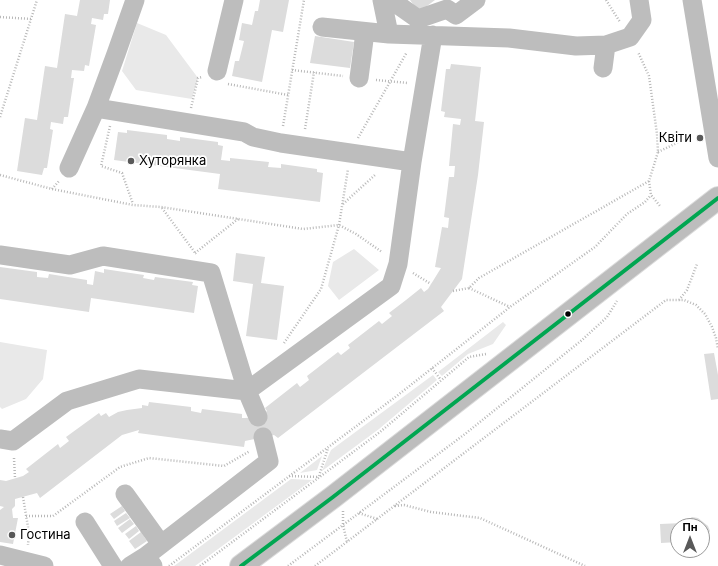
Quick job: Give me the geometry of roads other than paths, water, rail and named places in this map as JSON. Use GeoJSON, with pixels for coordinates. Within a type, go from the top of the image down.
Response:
{"type":"FeatureCollection","features":[{"type":"Feature","properties":{"kind":"main road"},"geometry":{"type":"LineString","coordinates":[[241,566],[718,198]]}},
{"type":"Feature","properties":{"kind":"street"},"geometry":{"type":"LineString","coordinates":[[69,168],[105,109],[116,54],[135,0]]}},
{"type":"Feature","properties":{"kind":"street"},"geometry":{"type":"LineString","coordinates":[[217,71],[234,0]]}},
{"type":"Feature","properties":{"kind":"street"},"geometry":{"type":"LineString","coordinates":[[382,0],[389,34]]}},
{"type":"Feature","properties":{"kind":"street"},"geometry":{"type":"LineString","coordinates":[[391,0],[418,19],[447,9],[456,14],[476,0]]}},
{"type":"Feature","properties":{"kind":"street"},"geometry":{"type":"LineString","coordinates":[[322,27],[389,34],[509,38],[576,46],[606,45],[630,37],[642,20],[639,0]]}},
{"type":"Feature","properties":{"kind":"street"},"geometry":{"type":"LineString","coordinates":[[692,0],[718,158]]}},
{"type":"Feature","properties":{"kind":"street"},"geometry":{"type":"LineString","coordinates":[[359,78],[365,32]]}},
{"type":"Feature","properties":{"kind":"street"},"geometry":{"type":"LineString","coordinates":[[0,439],[13,441],[67,401],[139,378],[247,391],[391,286],[398,264],[412,162],[425,35]]}},
{"type":"Feature","properties":{"kind":"street"},"geometry":{"type":"LineString","coordinates":[[604,68],[606,45]]}},
{"type":"Feature","properties":{"kind":"street"},"geometry":{"type":"LineString","coordinates":[[105,109],[244,132],[253,137],[281,143],[412,162]]}},
{"type":"Feature","properties":{"kind":"street"},"geometry":{"type":"LineString","coordinates":[[0,255],[70,265],[103,256],[211,273],[247,391],[258,417]]}},
{"type":"Feature","properties":{"kind":"street"},"geometry":{"type":"LineString","coordinates":[[130,566],[150,561],[161,544],[269,461],[263,440]]}},
{"type":"Feature","properties":{"kind":"street"},"geometry":{"type":"LineString","coordinates":[[125,494],[161,544]]}},
{"type":"Feature","properties":{"kind":"street"},"geometry":{"type":"LineString","coordinates":[[85,522],[113,566]]}},
{"type":"Feature","properties":{"kind":"street"},"geometry":{"type":"LineString","coordinates":[[0,555],[44,566]]}},
{"type":"Feature","properties":{"kind":"place","name":"Квіти"},"geometry":{"type":"Point","coordinates":[700,138]}},
{"type":"Feature","properties":{"kind":"place","name":"Хуторянка"},"geometry":{"type":"Point","coordinates":[131,161]}},
{"type":"Feature","properties":{"kind":"place","name":"Гостина"},"geometry":{"type":"Point","coordinates":[12,535]}}]}
